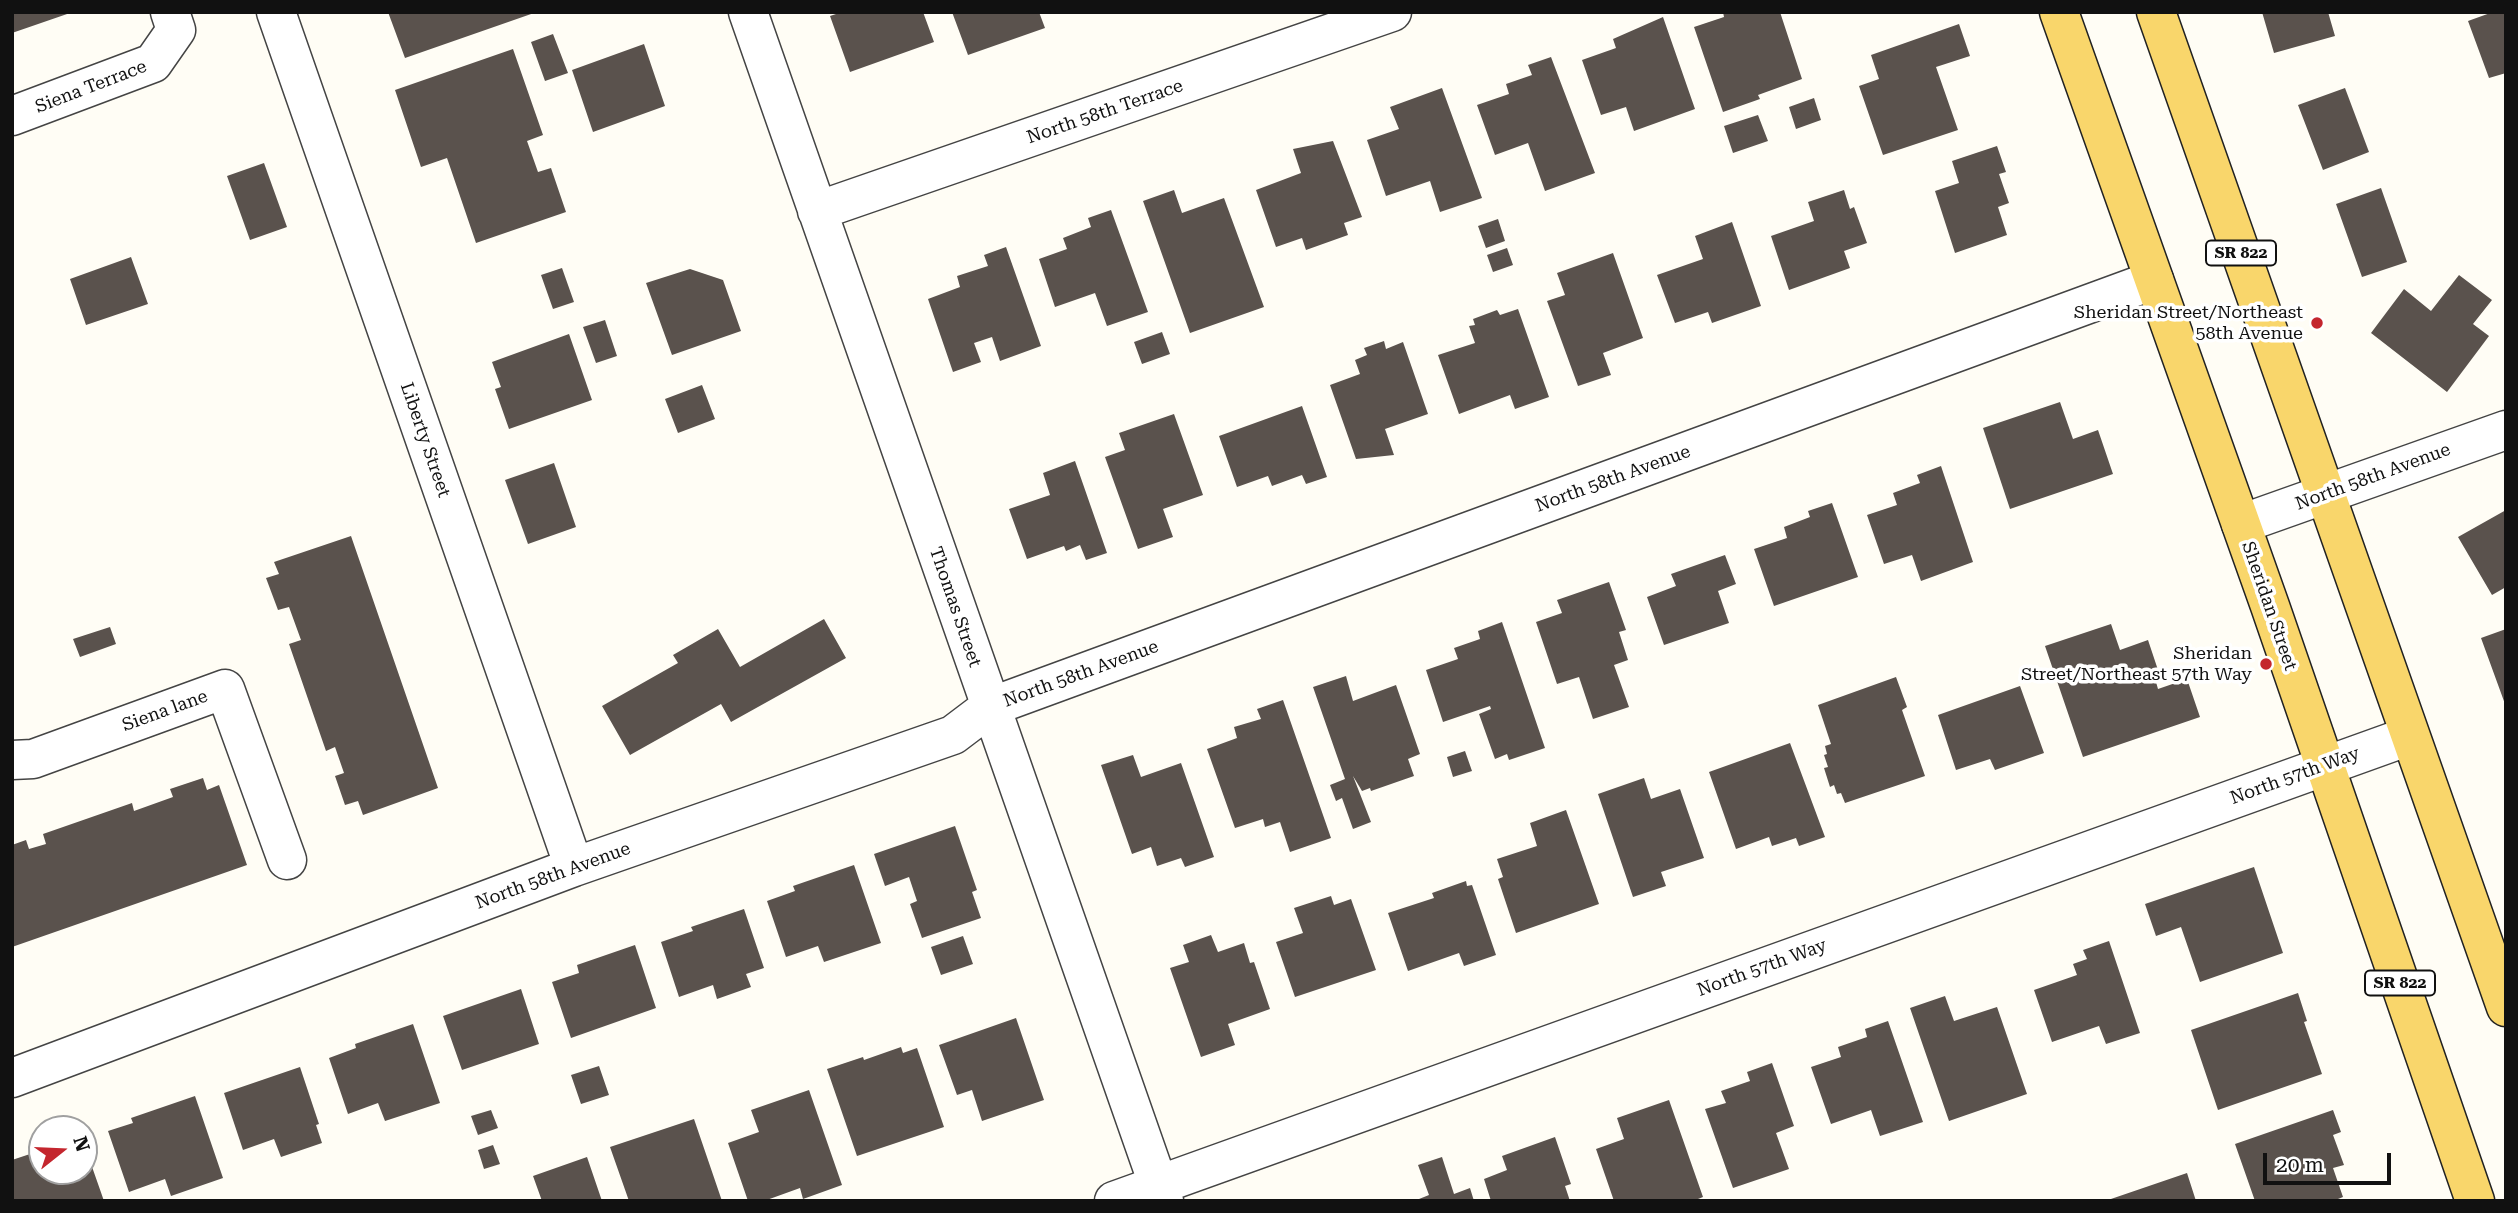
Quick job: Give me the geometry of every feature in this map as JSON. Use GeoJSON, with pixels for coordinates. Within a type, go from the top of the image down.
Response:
{"type":"FeatureCollection","features":[{"type":"Feature","properties":{"kind":"main road","name":"Sheridan Street"},"geometry":{"type":"LineString","coordinates":[[2059,12],[2241,524],[2474,1201]]}},
{"type":"Feature","properties":{"kind":"main road","name":"SR 822"},"geometry":{"type":"LineString","coordinates":[[2156,12],[2506,1007]]}},
{"type":"Feature","properties":{"kind":"street","name":"Siena Terrace"},"geometry":{"type":"LineString","coordinates":[[12,116],[153,63],[176,30],[170,12]]}},
{"type":"Feature","properties":{"kind":"street","name":"Liberty Street"},"geometry":{"type":"LineString","coordinates":[[276,12],[574,867]]}},
{"type":"Feature","properties":{"kind":"street","name":"Thomas Street"},"geometry":{"type":"LineString","coordinates":[[748,12],[1161,1193]]}},
{"type":"Feature","properties":{"kind":"street","name":"North 58th Terrace"},"geometry":{"type":"LineString","coordinates":[[817,211],[1392,12]]}},
{"type":"Feature","properties":{"kind":"street","name":"North 58th Avenue"},"geometry":{"type":"LineString","coordinates":[[12,1078],[574,867],[953,735],[990,707],[2154,280]]}},
{"type":"Feature","properties":{"kind":"street","name":"North 58th Avenue"},"geometry":{"type":"LineString","coordinates":[[2241,524],[2506,430]]}},
{"type":"Feature","properties":{"kind":"street","name":"Siena lane"},"geometry":{"type":"LineString","coordinates":[[12,760],[33,759],[225,689],[286,860]]}},
{"type":"Feature","properties":{"kind":"street","name":"North 57th Way"},"geometry":{"type":"LineString","coordinates":[[1114,1201],[1161,1193],[2409,736]]}},
{"type":"Feature","properties":{"kind":"building"},"geometry":{"type":"Polygon","coordinates":[[[12,12],[70,12],[70,13],[12,33],[12,12]]]}},
{"type":"Feature","properties":{"kind":"building"},"geometry":{"type":"Polygon","coordinates":[[[388,12],[534,12],[534,13],[405,58],[388,12]]]}},
{"type":"Feature","properties":{"kind":"building"},"geometry":{"type":"Polygon","coordinates":[[[842,12],[923,12],[934,42],[850,72],[830,16],[842,12]]]}},
{"type":"Feature","properties":{"kind":"building"},"geometry":{"type":"Polygon","coordinates":[[[952,12],[1039,12],[1045,28],[968,55],[952,12]]]}},
{"type":"Feature","properties":{"kind":"building"},"geometry":{"type":"Polygon","coordinates":[[[1723,12],[1780,12],[1802,79],[1758,95],[1760,99],[1723,112],[1694,27],[1724,17],[1723,12]]]}},
{"type":"Feature","properties":{"kind":"building"},"geometry":{"type":"Polygon","coordinates":[[[2262,12],[2328,12],[2335,36],[2274,53],[2262,12]]]}},
{"type":"Feature","properties":{"kind":"building"},"geometry":{"type":"Polygon","coordinates":[[[2493,12],[2506,12],[2506,73],[2489,78],[2468,21],[2493,12]]]}},
{"type":"Feature","properties":{"kind":"building"},"geometry":{"type":"Polygon","coordinates":[[[1663,17],[1695,109],[1634,131],[1626,107],[1601,115],[1582,60],[1616,48],[1613,39],[1663,17]]]}},
{"type":"Feature","properties":{"kind":"building"},"geometry":{"type":"Polygon","coordinates":[[[1959,24],[1970,56],[1936,67],[1958,130],[1883,155],[1859,86],[1879,79],[1871,55],[1959,24]]]}},
{"type":"Feature","properties":{"kind":"building"},"geometry":{"type":"Polygon","coordinates":[[[553,34],[568,73],[545,81],[531,42],[553,34]]]}},
{"type":"Feature","properties":{"kind":"building"},"geometry":{"type":"Polygon","coordinates":[[[644,44],[665,106],[593,132],[572,70],[644,44]]]}},
{"type":"Feature","properties":{"kind":"building"},"geometry":{"type":"Polygon","coordinates":[[[513,49],[543,135],[527,141],[538,172],[551,168],[566,212],[476,243],[447,158],[421,167],[395,90],[513,49]]]}},
{"type":"Feature","properties":{"kind":"building"},"geometry":{"type":"Polygon","coordinates":[[[1551,57],[1595,173],[1545,191],[1528,143],[1495,155],[1477,105],[1509,94],[1506,84],[1532,75],[1528,65],[1551,57]]]}},
{"type":"Feature","properties":{"kind":"building"},"geometry":{"type":"Polygon","coordinates":[[[1442,88],[1482,198],[1440,212],[1430,181],[1386,196],[1367,140],[1399,129],[1390,107],[1442,88]]]}},
{"type":"Feature","properties":{"kind":"building"},"geometry":{"type":"Polygon","coordinates":[[[2345,88],[2369,152],[2323,170],[2298,105],[2345,88]]]}},
{"type":"Feature","properties":{"kind":"building"},"geometry":{"type":"Polygon","coordinates":[[[1814,98],[1821,120],[1796,129],[1789,107],[1814,98]]]}},
{"type":"Feature","properties":{"kind":"building"},"geometry":{"type":"Polygon","coordinates":[[[1758,115],[1768,141],[1733,153],[1724,126],[1758,115]]]}},
{"type":"Feature","properties":{"kind":"building"},"geometry":{"type":"Polygon","coordinates":[[[1333,141],[1362,217],[1344,223],[1348,235],[1306,250],[1302,238],[1276,247],[1256,190],[1301,173],[1293,149],[1333,141]]]}},
{"type":"Feature","properties":{"kind":"building"},"geometry":{"type":"Polygon","coordinates":[[[1997,146],[2006,172],[1999,174],[2009,203],[1998,207],[2007,235],[1955,253],[1935,191],[1959,183],[1952,161],[1997,146]]]}},
{"type":"Feature","properties":{"kind":"building"},"geometry":{"type":"Polygon","coordinates":[[[264,163],[287,227],[250,240],[227,176],[264,163]]]}},
{"type":"Feature","properties":{"kind":"building"},"geometry":{"type":"Polygon","coordinates":[[[2381,188],[2407,262],[2362,277],[2336,204],[2381,188]]]}},
{"type":"Feature","properties":{"kind":"building"},"geometry":{"type":"Polygon","coordinates":[[[1174,190],[1182,213],[1224,198],[1264,307],[1190,333],[1143,201],[1174,190]]]}},
{"type":"Feature","properties":{"kind":"building"},"geometry":{"type":"Polygon","coordinates":[[[1844,190],[1850,209],[1854,207],[1867,243],[1844,251],[1850,268],[1789,290],[1771,236],[1814,221],[1808,202],[1844,190]]]}},
{"type":"Feature","properties":{"kind":"building"},"geometry":{"type":"Polygon","coordinates":[[[1111,210],[1148,312],[1107,326],[1095,293],[1055,307],[1039,259],[1067,249],[1063,238],[1091,227],[1088,218],[1111,210]]]}},
{"type":"Feature","properties":{"kind":"building"},"geometry":{"type":"Polygon","coordinates":[[[1498,219],[1505,241],[1486,248],[1478,226],[1498,219]]]}},
{"type":"Feature","properties":{"kind":"building"},"geometry":{"type":"Polygon","coordinates":[[[1732,222],[1761,306],[1712,323],[1708,312],[1675,323],[1657,275],[1703,259],[1695,236],[1732,222]]]}},
{"type":"Feature","properties":{"kind":"building"},"geometry":{"type":"Polygon","coordinates":[[[1006,247],[1041,346],[1000,361],[992,337],[974,343],[981,362],[953,372],[928,299],[960,287],[957,276],[988,266],[984,255],[1006,247]]]}},
{"type":"Feature","properties":{"kind":"building"},"geometry":{"type":"Polygon","coordinates":[[[1507,248],[1513,265],[1493,272],[1487,255],[1507,248]]]}},
{"type":"Feature","properties":{"kind":"building"},"geometry":{"type":"Polygon","coordinates":[[[1613,253],[1643,338],[1603,353],[1611,375],[1578,386],[1547,301],[1565,295],[1557,273],[1613,253]]]}},
{"type":"Feature","properties":{"kind":"building"},"geometry":{"type":"Polygon","coordinates":[[[131,257],[148,304],[86,325],[70,279],[131,257]]]}},
{"type":"Feature","properties":{"kind":"building"},"geometry":{"type":"Polygon","coordinates":[[[562,268],[574,302],[553,309],[541,275],[562,268]]]}},
{"type":"Feature","properties":{"kind":"building"},"geometry":{"type":"Polygon","coordinates":[[[690,269],[723,280],[741,331],[672,355],[646,283],[690,269]]]}},
{"type":"Feature","properties":{"kind":"building"},"geometry":{"type":"Polygon","coordinates":[[[2459,275],[2492,300],[2473,324],[2489,336],[2447,392],[2371,333],[2404,289],[2431,311],[2459,275]]]}},
{"type":"Feature","properties":{"kind":"building"},"geometry":{"type":"Polygon","coordinates":[[[1518,309],[1549,397],[1515,409],[1510,395],[1459,414],[1438,355],[1475,343],[1469,326],[1475,325],[1473,319],[1497,310],[1500,315],[1518,309]]]}},
{"type":"Feature","properties":{"kind":"building"},"geometry":{"type":"Polygon","coordinates":[[[605,320],[617,356],[596,363],[583,327],[605,320]]]}},
{"type":"Feature","properties":{"kind":"building"},"geometry":{"type":"Polygon","coordinates":[[[1162,332],[1170,354],[1142,364],[1134,342],[1162,332]]]}},
{"type":"Feature","properties":{"kind":"building"},"geometry":{"type":"Polygon","coordinates":[[[569,334],[592,400],[509,429],[495,389],[501,387],[492,362],[569,334]]]}},
{"type":"Feature","properties":{"kind":"building"},"geometry":{"type":"Polygon","coordinates":[[[1384,341],[1386,349],[1403,342],[1428,414],[1385,429],[1394,455],[1356,459],[1330,385],[1360,374],[1355,360],[1367,355],[1364,348],[1384,341]]]}},
{"type":"Feature","properties":{"kind":"building"},"geometry":{"type":"Polygon","coordinates":[[[702,385],[715,419],[678,433],[665,399],[702,385]]]}},
{"type":"Feature","properties":{"kind":"building"},"geometry":{"type":"Polygon","coordinates":[[[2060,402],[2073,439],[2098,430],[2113,474],[2010,509],[1983,428],[2060,402]]]}},
{"type":"Feature","properties":{"kind":"building"},"geometry":{"type":"Polygon","coordinates":[[[1302,406],[1327,477],[1306,484],[1302,475],[1272,486],[1268,476],[1237,487],[1219,436],[1302,406]]]}},
{"type":"Feature","properties":{"kind":"building"},"geometry":{"type":"Polygon","coordinates":[[[1174,414],[1203,495],[1163,509],[1173,537],[1138,549],[1105,457],[1125,450],[1119,433],[1174,414]]]}},
{"type":"Feature","properties":{"kind":"building"},"geometry":{"type":"Polygon","coordinates":[[[1075,461],[1107,553],[1086,560],[1080,545],[1066,551],[1064,546],[1027,559],[1009,509],[1050,495],[1043,473],[1075,461]]]}},
{"type":"Feature","properties":{"kind":"building"},"geometry":{"type":"Polygon","coordinates":[[[554,463],[576,527],[528,544],[505,480],[554,463]]]}},
{"type":"Feature","properties":{"kind":"building"},"geometry":{"type":"Polygon","coordinates":[[[1941,466],[1973,562],[1921,581],[1912,555],[1884,564],[1867,515],[1897,505],[1893,493],[1920,483],[1917,475],[1941,466]]]}},
{"type":"Feature","properties":{"kind":"building"},"geometry":{"type":"Polygon","coordinates":[[[1832,503],[1858,577],[1774,606],[1754,549],[1787,538],[1784,527],[1810,517],[1808,511],[1832,503]]]}},
{"type":"Feature","properties":{"kind":"building"},"geometry":{"type":"Polygon","coordinates":[[[2506,510],[2506,587],[2492,595],[2458,537],[2506,510]]]}},
{"type":"Feature","properties":{"kind":"building"},"geometry":{"type":"Polygon","coordinates":[[[351,536],[438,788],[363,815],[358,801],[345,805],[335,776],[344,773],[335,747],[326,751],[289,644],[301,640],[289,607],[278,610],[266,578],[279,574],[274,562],[351,536]]]}},
{"type":"Feature","properties":{"kind":"building"},"geometry":{"type":"Polygon","coordinates":[[[1725,555],[1736,584],[1718,591],[1729,623],[1664,645],[1647,597],[1676,586],[1671,574],[1725,555]]]}},
{"type":"Feature","properties":{"kind":"building"},"geometry":{"type":"Polygon","coordinates":[[[1609,582],[1626,630],[1619,632],[1628,660],[1614,665],[1629,707],[1593,719],[1579,677],[1557,684],[1536,622],[1562,613],[1557,600],[1609,582]]]}},
{"type":"Feature","properties":{"kind":"building"},"geometry":{"type":"Polygon","coordinates":[[[824,619],[846,658],[731,722],[721,704],[630,755],[602,706],[678,663],[673,655],[718,629],[740,667],[824,619]]]}},
{"type":"Feature","properties":{"kind":"building"},"geometry":{"type":"Polygon","coordinates":[[[1502,622],[1545,748],[1509,760],[1507,754],[1495,759],[1479,714],[1491,709],[1490,706],[1443,722],[1426,670],[1458,659],[1454,648],[1480,639],[1478,631],[1502,622]]]}},
{"type":"Feature","properties":{"kind":"building"},"geometry":{"type":"Polygon","coordinates":[[[2111,624],[2120,650],[2148,640],[2159,673],[2154,675],[2158,689],[2187,679],[2200,717],[2083,757],[2045,646],[2111,624]]]}},
{"type":"Feature","properties":{"kind":"building"},"geometry":{"type":"Polygon","coordinates":[[[110,627],[116,644],[80,657],[73,639],[110,627]]]}},
{"type":"Feature","properties":{"kind":"building"},"geometry":{"type":"Polygon","coordinates":[[[2506,629],[2506,704],[2505,704],[2481,638],[2506,629]]]}},
{"type":"Feature","properties":{"kind":"building"},"geometry":{"type":"Polygon","coordinates":[[[1346,676],[1353,701],[1396,685],[1420,754],[1408,759],[1414,776],[1371,791],[1370,788],[1362,791],[1353,776],[1371,822],[1353,829],[1342,798],[1336,801],[1330,785],[1345,779],[1313,687],[1346,676]]]}},
{"type":"Feature","properties":{"kind":"building"},"geometry":{"type":"Polygon","coordinates":[[[1896,677],[1907,707],[1902,710],[1925,776],[1845,803],[1841,793],[1837,794],[1834,785],[1830,787],[1824,768],[1828,767],[1824,755],[1827,754],[1825,746],[1831,744],[1818,705],[1896,677]]]}},
{"type":"Feature","properties":{"kind":"building"},"geometry":{"type":"Polygon","coordinates":[[[2020,686],[2044,753],[1995,770],[1990,759],[1956,770],[1938,715],[2020,686]]]}},
{"type":"Feature","properties":{"kind":"building"},"geometry":{"type":"Polygon","coordinates":[[[1283,700],[1331,838],[1290,852],[1280,822],[1265,827],[1263,819],[1235,828],[1207,749],[1237,738],[1234,727],[1261,719],[1257,709],[1283,700]]]}},
{"type":"Feature","properties":{"kind":"building"},"geometry":{"type":"Polygon","coordinates":[[[1790,743],[1825,837],[1799,846],[1796,838],[1772,846],[1769,837],[1736,849],[1709,772],[1790,743]]]}},
{"type":"Feature","properties":{"kind":"building"},"geometry":{"type":"Polygon","coordinates":[[[1465,751],[1472,771],[1453,777],[1447,757],[1465,751]]]}},
{"type":"Feature","properties":{"kind":"building"},"geometry":{"type":"Polygon","coordinates":[[[1133,755],[1141,777],[1181,763],[1214,857],[1185,867],[1181,858],[1157,866],[1151,847],[1132,854],[1101,765],[1133,755]]]}},
{"type":"Feature","properties":{"kind":"building"},"geometry":{"type":"Polygon","coordinates":[[[203,778],[207,790],[219,785],[247,865],[12,947],[12,845],[26,840],[29,849],[46,844],[43,834],[132,803],[134,811],[173,797],[170,789],[203,778]]]}},
{"type":"Feature","properties":{"kind":"building"},"geometry":{"type":"Polygon","coordinates":[[[1644,778],[1651,799],[1680,789],[1704,858],[1661,872],[1666,886],[1633,897],[1598,794],[1644,778]]]}},
{"type":"Feature","properties":{"kind":"building"},"geometry":{"type":"Polygon","coordinates":[[[1566,810],[1599,904],[1516,933],[1498,879],[1503,877],[1497,859],[1537,846],[1530,823],[1566,810]]]}},
{"type":"Feature","properties":{"kind":"building"},"geometry":{"type":"Polygon","coordinates":[[[955,826],[977,890],[972,892],[981,918],[922,938],[910,904],[917,901],[909,877],[885,886],[874,854],[955,826]]]}},
{"type":"Feature","properties":{"kind":"building"},"geometry":{"type":"Polygon","coordinates":[[[854,865],[881,943],[824,962],[818,946],[786,957],[767,901],[795,891],[793,886],[854,865]]]}},
{"type":"Feature","properties":{"kind":"building"},"geometry":{"type":"Polygon","coordinates":[[[2254,867],[2283,953],[2200,982],[2181,927],[2156,936],[2145,904],[2254,867]]]}},
{"type":"Feature","properties":{"kind":"building"},"geometry":{"type":"Polygon","coordinates":[[[1466,881],[1467,886],[1472,885],[1496,955],[1464,966],[1459,953],[1408,971],[1388,913],[1434,898],[1432,893],[1466,881]]]}},
{"type":"Feature","properties":{"kind":"building"},"geometry":{"type":"Polygon","coordinates":[[[1331,896],[1334,905],[1351,899],[1376,970],[1295,997],[1276,942],[1303,933],[1294,908],[1331,896]]]}},
{"type":"Feature","properties":{"kind":"building"},"geometry":{"type":"Polygon","coordinates":[[[744,909],[764,968],[746,974],[751,987],[717,999],[713,985],[679,997],[661,942],[693,931],[691,927],[744,909]]]}},
{"type":"Feature","properties":{"kind":"building"},"geometry":{"type":"Polygon","coordinates":[[[1211,935],[1218,952],[1244,943],[1250,963],[1254,962],[1270,1009],[1228,1024],[1235,1045],[1201,1057],[1170,968],[1189,962],[1183,945],[1211,935]]]}},
{"type":"Feature","properties":{"kind":"building"},"geometry":{"type":"Polygon","coordinates":[[[963,936],[973,964],[941,975],[931,947],[963,936]]]}},
{"type":"Feature","properties":{"kind":"building"},"geometry":{"type":"Polygon","coordinates":[[[2109,941],[2140,1033],[2106,1044],[2099,1026],[2052,1042],[2034,990],[2077,975],[2073,964],[2087,959],[2083,950],[2109,941]]]}},
{"type":"Feature","properties":{"kind":"building"},"geometry":{"type":"Polygon","coordinates":[[[635,945],[656,1008],[571,1038],[552,982],[579,973],[577,965],[635,945]]]}},
{"type":"Feature","properties":{"kind":"building"},"geometry":{"type":"Polygon","coordinates":[[[521,989],[539,1044],[462,1070],[443,1016],[521,989]]]}},
{"type":"Feature","properties":{"kind":"building"},"geometry":{"type":"Polygon","coordinates":[[[2298,993],[2307,1021],[2304,1022],[2322,1074],[2218,1110],[2191,1030],[2298,993]]]}},
{"type":"Feature","properties":{"kind":"building"},"geometry":{"type":"Polygon","coordinates":[[[1945,996],[1954,1021],[1997,1007],[2027,1094],[1949,1121],[1910,1008],[1945,996]]]}},
{"type":"Feature","properties":{"kind":"building"},"geometry":{"type":"Polygon","coordinates":[[[1016,1018],[1044,1100],[982,1121],[972,1090],[957,1095],[939,1045],[1016,1018]]]}},
{"type":"Feature","properties":{"kind":"building"},"geometry":{"type":"Polygon","coordinates":[[[1888,1021],[1923,1122],[1880,1136],[1871,1110],[1831,1124],[1811,1067],[1841,1057],[1838,1047],[1867,1037],[1865,1029],[1888,1021]]]}},
{"type":"Feature","properties":{"kind":"building"},"geometry":{"type":"Polygon","coordinates":[[[413,1024],[440,1103],[385,1121],[378,1103],[348,1114],[329,1058],[356,1048],[355,1044],[413,1024]]]}},
{"type":"Feature","properties":{"kind":"building"},"geometry":{"type":"Polygon","coordinates":[[[901,1047],[903,1053],[917,1048],[944,1127],[857,1156],[827,1069],[901,1047]]]}},
{"type":"Feature","properties":{"kind":"building"},"geometry":{"type":"Polygon","coordinates":[[[1772,1063],[1794,1126],[1776,1133],[1789,1169],[1733,1188],[1705,1109],[1726,1103],[1721,1091],[1750,1081],[1747,1072],[1772,1063]]]}},
{"type":"Feature","properties":{"kind":"building"},"geometry":{"type":"Polygon","coordinates":[[[599,1066],[609,1095],[581,1104],[571,1075],[599,1066]]]}},
{"type":"Feature","properties":{"kind":"building"},"geometry":{"type":"Polygon","coordinates":[[[300,1067],[319,1124],[316,1125],[322,1143],[281,1157],[274,1139],[243,1150],[224,1093],[300,1067]]]}},
{"type":"Feature","properties":{"kind":"building"},"geometry":{"type":"Polygon","coordinates":[[[809,1090],[842,1185],[803,1199],[800,1188],[764,1201],[748,1201],[728,1143],[759,1132],[751,1110],[809,1090]]]}},
{"type":"Feature","properties":{"kind":"building"},"geometry":{"type":"Polygon","coordinates":[[[195,1096],[223,1178],[171,1196],[165,1179],[129,1192],[108,1131],[133,1123],[131,1118],[195,1096]]]}},
{"type":"Feature","properties":{"kind":"building"},"geometry":{"type":"Polygon","coordinates":[[[1669,1100],[1703,1197],[1693,1201],[1614,1201],[1596,1149],[1624,1139],[1617,1118],[1669,1100]]]}},
{"type":"Feature","properties":{"kind":"building"},"geometry":{"type":"Polygon","coordinates":[[[491,1110],[498,1128],[478,1135],[471,1116],[491,1110]]]}},
{"type":"Feature","properties":{"kind":"building"},"geometry":{"type":"Polygon","coordinates":[[[2333,1110],[2341,1132],[2333,1135],[2344,1165],[2333,1168],[2343,1197],[2333,1201],[2255,1201],[2235,1144],[2333,1110]]]}},
{"type":"Feature","properties":{"kind":"building"},"geometry":{"type":"Polygon","coordinates":[[[694,1119],[722,1201],[629,1201],[610,1147],[694,1119]]]}},
{"type":"Feature","properties":{"kind":"building"},"geometry":{"type":"Polygon","coordinates":[[[1555,1137],[1571,1184],[1565,1186],[1570,1201],[1491,1201],[1484,1179],[1507,1170],[1502,1156],[1555,1137]]]}},
{"type":"Feature","properties":{"kind":"building"},"geometry":{"type":"Polygon","coordinates":[[[493,1145],[500,1164],[484,1169],[478,1150],[493,1145]]]}},
{"type":"Feature","properties":{"kind":"building"},"geometry":{"type":"Polygon","coordinates":[[[28,1155],[28,1185],[98,1184],[104,1201],[13,1201],[12,1160],[28,1155]]]}},
{"type":"Feature","properties":{"kind":"building"},"geometry":{"type":"Polygon","coordinates":[[[587,1157],[602,1201],[542,1201],[533,1176],[587,1157]]]}},
{"type":"Feature","properties":{"kind":"building"},"geometry":{"type":"Polygon","coordinates":[[[1442,1157],[1454,1194],[1470,1188],[1474,1201],[1414,1201],[1429,1195],[1418,1165],[1442,1157]]]}},
{"type":"Feature","properties":{"kind":"building"},"geometry":{"type":"Polygon","coordinates":[[[2187,1173],[2196,1201],[2108,1201],[2108,1200],[2187,1173]]]}},
{"type":"Feature","properties":{"kind":"place","name":"Sheridan Street/Northeast 58th Avenue"},"geometry":{"type":"Point","coordinates":[2317,323]}},
{"type":"Feature","properties":{"kind":"place","name":"Sheridan Street/Northeast 57th Way"},"geometry":{"type":"Point","coordinates":[2266,664]}}]}
